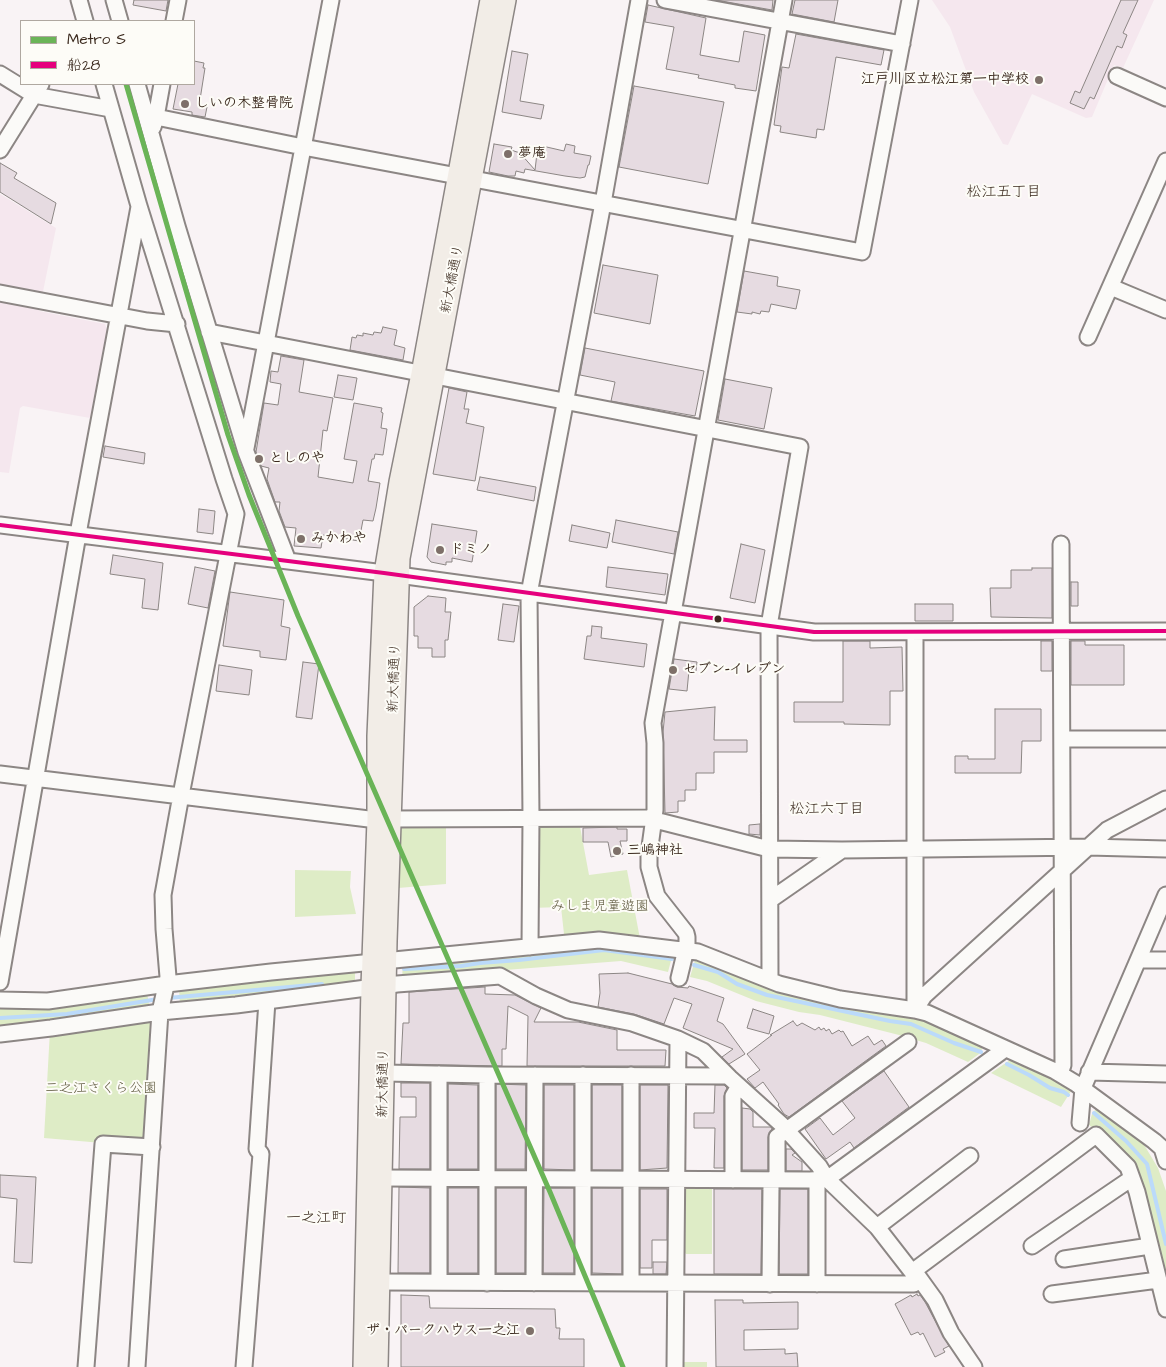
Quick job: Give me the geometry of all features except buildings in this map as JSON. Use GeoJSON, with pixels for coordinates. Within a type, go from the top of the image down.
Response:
{"type":"FeatureCollection","features":[{"type":"Feature","properties":{"kind":"main road","name":"新大橋通り"},"geometry":{"type":"LineString","coordinates":[[363,1367],[379,961],[391,574],[401,543],[427,375],[464,177],[490,0]]}},
{"type":"Feature","properties":{"kind":"main road","name":"新大橋通り"},"geometry":{"type":"LineString","coordinates":[[464,177],[506,0]]}},
{"type":"Feature","properties":{"kind":"main road","name":"新大橋通り"},"geometry":{"type":"LineString","coordinates":[[378,986],[384,1073],[378,1367]]}},
{"type":"Feature","properties":{"kind":"street"},"geometry":{"type":"LineString","coordinates":[[79,0],[82,19]]}},
{"type":"Feature","properties":{"kind":"street"},"geometry":{"type":"LineString","coordinates":[[114,0],[120,20]]}},
{"type":"Feature","properties":{"kind":"street"},"geometry":{"type":"LineString","coordinates":[[174,20],[178,0]]}},
{"type":"Feature","properties":{"kind":"street"},"geometry":{"type":"LineString","coordinates":[[246,452],[331,0]]}},
{"type":"Feature","properties":{"kind":"street"},"geometry":{"type":"LineString","coordinates":[[530,947],[529,594],[603,203],[638,0]]}},
{"type":"Feature","properties":{"kind":"street"},"geometry":{"type":"LineString","coordinates":[[665,0],[902,44]]}},
{"type":"Feature","properties":{"kind":"street"},"geometry":{"type":"LineString","coordinates":[[679,978],[686,950],[686,933],[656,896],[649,867],[649,854],[656,810],[653,724],[784,0]]}},
{"type":"Feature","properties":{"kind":"street"},"geometry":{"type":"LineString","coordinates":[[156,117],[303,147],[862,252],[910,0]]}},
{"type":"Feature","properties":{"kind":"street"},"geometry":{"type":"LineString","coordinates":[[0,74],[20,82]]}},
{"type":"Feature","properties":{"kind":"street"},"geometry":{"type":"LineString","coordinates":[[1117,76],[1166,98]]}},
{"type":"Feature","properties":{"kind":"street"},"geometry":{"type":"LineString","coordinates":[[104,85],[139,206],[236,514],[163,895],[167,984],[160,1012],[137,1367]]}},
{"type":"Feature","properties":{"kind":"street"},"geometry":{"type":"LineString","coordinates":[[137,85],[246,452],[288,561]]}},
{"type":"Feature","properties":{"kind":"street"},"geometry":{"type":"LineString","coordinates":[[150,133],[156,117],[162,85]]}},
{"type":"Feature","properties":{"kind":"street"},"geometry":{"type":"LineString","coordinates":[[0,150],[38,89],[111,109]]}},
{"type":"Feature","properties":{"kind":"street"},"geometry":{"type":"LineString","coordinates":[[1088,336],[1166,161]]}},
{"type":"Feature","properties":{"kind":"street"},"geometry":{"type":"LineString","coordinates":[[0,982],[34,778],[139,206]]}},
{"type":"Feature","properties":{"kind":"street"},"geometry":{"type":"LineString","coordinates":[[1111,286],[1166,310]]}},
{"type":"Feature","properties":{"kind":"street"},"geometry":{"type":"LineString","coordinates":[[0,293],[118,316],[176,324]]}},
{"type":"Feature","properties":{"kind":"street"},"geometry":{"type":"LineString","coordinates":[[209,332],[800,447],[769,626],[770,980]]}},
{"type":"Feature","properties":{"kind":"street"},"geometry":{"type":"LineString","coordinates":[[0,525],[391,574],[814,632],[915,633],[1166,630]]}},
{"type":"Feature","properties":{"kind":"street"},"geometry":{"type":"LineString","coordinates":[[1060,1074],[1063,1065],[1061,544]]}},
{"type":"Feature","properties":{"kind":"street"},"geometry":{"type":"LineString","coordinates":[[915,633],[915,1010]]}},
{"type":"Feature","properties":{"kind":"street"},"geometry":{"type":"LineString","coordinates":[[1062,739],[1166,739]]}},
{"type":"Feature","properties":{"kind":"street"},"geometry":{"type":"LineString","coordinates":[[0,774],[181,795],[273,808],[384,819],[648,818],[769,849],[1088,847],[1166,849]]}},
{"type":"Feature","properties":{"kind":"street"},"geometry":{"type":"LineString","coordinates":[[915,1010],[924,996],[1107,830],[1166,799]]}},
{"type":"Feature","properties":{"kind":"street"},"geometry":{"type":"LineString","coordinates":[[770,900],[842,850]]}},
{"type":"Feature","properties":{"kind":"street"},"geometry":{"type":"LineString","coordinates":[[1080,1123],[1082,1088],[1166,895]]}},
{"type":"Feature","properties":{"kind":"street"},"geometry":{"type":"LineString","coordinates":[[0,1000],[10,1002],[48,1001],[167,984],[599,940],[686,950],[710,955],[770,980],[840,999],[927,1013],[1060,1074],[1154,1141],[1162,1148],[1166,1161]]}},
{"type":"Feature","properties":{"kind":"street"},"geometry":{"type":"LineString","coordinates":[[1138,960],[1166,960]]}},
{"type":"Feature","properties":{"kind":"street"},"geometry":{"type":"LineString","coordinates":[[0,1034],[160,1012],[267,1001],[378,986],[476,979],[515,974]]}},
{"type":"Feature","properties":{"kind":"street"},"geometry":{"type":"LineString","coordinates":[[500,976],[536,996],[568,1010],[632,1023],[678,1039],[703,1051],[786,1130],[819,1166],[822,1179],[818,1284]]}},
{"type":"Feature","properties":{"kind":"street"},"geometry":{"type":"LineString","coordinates":[[244,1367],[260,1154],[257,1149],[267,1001]]}},
{"type":"Feature","properties":{"kind":"street"},"geometry":{"type":"LineString","coordinates":[[675,1367],[678,1039]]}},
{"type":"Feature","properties":{"kind":"street"},"geometry":{"type":"LineString","coordinates":[[770,1284],[771,1186],[777,1174],[777,1137],[908,1042]]}},
{"type":"Feature","properties":{"kind":"street"},"geometry":{"type":"LineString","coordinates":[[382,1178],[822,1179],[1005,1049]]}},
{"type":"Feature","properties":{"kind":"street"},"geometry":{"type":"LineString","coordinates":[[1089,1072],[1166,1074]]}},
{"type":"Feature","properties":{"kind":"street"},"geometry":{"type":"LineString","coordinates":[[384,1073],[677,1076],[733,1081]]}},
{"type":"Feature","properties":{"kind":"street"},"geometry":{"type":"LineString","coordinates":[[439,1074],[439,1282]]}},
{"type":"Feature","properties":{"kind":"street"},"geometry":{"type":"LineString","coordinates":[[487,1075],[487,1283]]}},
{"type":"Feature","properties":{"kind":"street"},"geometry":{"type":"LineString","coordinates":[[534,1283],[535,1075]]}},
{"type":"Feature","properties":{"kind":"street"},"geometry":{"type":"LineString","coordinates":[[583,1075],[583,1283]]}},
{"type":"Feature","properties":{"kind":"street"},"geometry":{"type":"LineString","coordinates":[[631,1075],[631,1283]]}},
{"type":"Feature","properties":{"kind":"street"},"geometry":{"type":"LineString","coordinates":[[733,1081],[733,1180]]}},
{"type":"Feature","properties":{"kind":"street"},"geometry":{"type":"LineString","coordinates":[[380,1282],[914,1284],[916,1276],[1096,1135],[1128,1167],[1138,1192],[1166,1309]]}},
{"type":"Feature","properties":{"kind":"street"},"geometry":{"type":"LineString","coordinates":[[86,1367],[103,1144],[152,1147]]}},
{"type":"Feature","properties":{"kind":"street"},"geometry":{"type":"LineString","coordinates":[[876,1227],[970,1156]]}},
{"type":"Feature","properties":{"kind":"street"},"geometry":{"type":"LineString","coordinates":[[1032,1246],[1132,1178]]}},
{"type":"Feature","properties":{"kind":"street"},"geometry":{"type":"LineString","coordinates":[[822,1179],[876,1227],[916,1276],[935,1300],[951,1333],[974,1367]]}},
{"type":"Feature","properties":{"kind":"street"},"geometry":{"type":"LineString","coordinates":[[1064,1259],[1150,1246]]}},
{"type":"Feature","properties":{"kind":"street"},"geometry":{"type":"LineString","coordinates":[[1052,1294],[1158,1280]]}},
{"type":"Feature","properties":{"kind":"shaded area","name":"江戸川区立松江第一中学校"},"geometry":{"type":"Polygon","coordinates":[[[932,0],[1154,0],[1123,68],[1114,65],[1092,117],[1086,118],[1032,94],[1008,145],[1003,144],[974,92],[950,27],[932,0]]]}},
{"type":"Feature","properties":{"kind":"shaded area"},"geometry":{"type":"Polygon","coordinates":[[[0,194],[56,228],[39,311],[105,324],[107,330],[90,418],[23,406],[20,408],[9,473],[0,472],[0,194]]]}},
{"type":"Feature","properties":{"kind":"green space","name":"みしま児童遊園"},"geometry":{"type":"Polygon","coordinates":[[[533,820],[579,821],[589,875],[627,870],[641,944],[565,943],[561,907],[531,908],[533,820]]]}},
{"type":"Feature","properties":{"kind":"green space"},"geometry":{"type":"Polygon","coordinates":[[[399,821],[446,821],[446,884],[398,888],[399,821]]]}},
{"type":"Feature","properties":{"kind":"green space"},"geometry":{"type":"Polygon","coordinates":[[[295,870],[351,871],[350,887],[356,914],[295,917],[295,870]]]}},
{"type":"Feature","properties":{"kind":"green space"},"geometry":{"type":"Polygon","coordinates":[[[601,945],[673,953],[668,972],[621,961],[402,978],[403,964],[601,945]]]}},
{"type":"Feature","properties":{"kind":"green space"},"geometry":{"type":"Polygon","coordinates":[[[696,957],[911,1015],[983,1044],[982,1049],[979,1054],[968,1062],[926,1043],[899,1035],[756,1001],[707,981],[690,977],[696,957]]]}},
{"type":"Feature","properties":{"kind":"green space"},"geometry":{"type":"Polygon","coordinates":[[[355,970],[355,986],[180,1005],[179,988],[355,970]]]}},
{"type":"Feature","properties":{"kind":"green space"},"geometry":{"type":"Polygon","coordinates":[[[147,993],[150,1009],[0,1029],[0,1007],[147,993]]]}},
{"type":"Feature","properties":{"kind":"green space","name":"二之江さくら公園"},"geometry":{"type":"Polygon","coordinates":[[[159,1016],[149,1147],[44,1138],[50,1030],[159,1016]]]}},
{"type":"Feature","properties":{"kind":"green space"},"geometry":{"type":"Polygon","coordinates":[[[1013,1058],[1073,1088],[1061,1107],[991,1073],[1013,1058]]]}},
{"type":"Feature","properties":{"kind":"green space"},"geometry":{"type":"Polygon","coordinates":[[[1098,1106],[1143,1143],[1158,1168],[1166,1191],[1166,1291],[1133,1162],[1089,1125],[1092,1114],[1098,1106]]]}},
{"type":"Feature","properties":{"kind":"green space"},"geometry":{"type":"Polygon","coordinates":[[[686,1185],[712,1185],[712,1254],[686,1254],[683,1251],[683,1189],[686,1185]]]}},
{"type":"Feature","properties":{"kind":"green space"},"geometry":{"type":"Polygon","coordinates":[[[681,1362],[707,1362],[707,1367],[681,1367],[681,1362]]]}},
{"type":"Feature","properties":{"kind":"waterway"},"geometry":{"type":"LineString","coordinates":[[404,969],[461,966],[604,950],[672,959]]}},
{"type":"Feature","properties":{"kind":"waterway"},"geometry":{"type":"LineString","coordinates":[[694,965],[718,972],[737,984],[767,995],[911,1024],[954,1043],[981,1052]]}},
{"type":"Feature","properties":{"kind":"waterway"},"geometry":{"type":"LineString","coordinates":[[168,998],[322,984]]}},
{"type":"Feature","properties":{"kind":"waterway"},"geometry":{"type":"LineString","coordinates":[[0,1018],[67,1014],[158,999]]}},
{"type":"Feature","properties":{"kind":"waterway"},"geometry":{"type":"LineString","coordinates":[[1007,1064],[1050,1088],[1068,1095]]}},
{"type":"Feature","properties":{"kind":"waterway"},"geometry":{"type":"LineString","coordinates":[[1094,1113],[1126,1141],[1147,1164],[1166,1244]]}},
{"type":"Feature","properties":{"kind":"metro line","name":"S"},"geometry":{"type":"LineString","coordinates":[[126,85],[228,435],[249,495],[298,616],[550,1192],[623,1367]]}},
{"type":"Feature","properties":{"kind":"transit line","name":"船28"},"geometry":{"type":"LineString","coordinates":[[0,525],[384,573],[814,632],[1166,631]]}},
{"type":"Feature","properties":{"kind":"place","name":"江戸川区立松江第一中学校"},"geometry":{"type":"Point","coordinates":[1039,80]}},
{"type":"Feature","properties":{"kind":"place","name":"しいの木整骨院"},"geometry":{"type":"Point","coordinates":[185,104]}},
{"type":"Feature","properties":{"kind":"place","name":"夢庵"},"geometry":{"type":"Point","coordinates":[508,154]}},
{"type":"Feature","properties":{"kind":"place","name":"としのや"},"geometry":{"type":"Point","coordinates":[259,459]}},
{"type":"Feature","properties":{"kind":"place","name":"みかわや"},"geometry":{"type":"Point","coordinates":[301,539]}},
{"type":"Feature","properties":{"kind":"place","name":"ドミノ"},"geometry":{"type":"Point","coordinates":[440,550]}},
{"type":"Feature","properties":{"kind":"place","name":"セブン-イレブン"},"geometry":{"type":"Point","coordinates":[673,670]}},
{"type":"Feature","properties":{"kind":"place","name":"三嶋神社"},"geometry":{"type":"Point","coordinates":[617,851]}},
{"type":"Feature","properties":{"kind":"place","name":"ザ・パークハウス一之江"},"geometry":{"type":"Point","coordinates":[530,1331]}},
{"type":"Feature","properties":{"kind":"district","name":"松江五丁目"},"geometry":{"type":"Point","coordinates":[1004,193]}},
{"type":"Feature","properties":{"kind":"district","name":"松江六丁目"},"geometry":{"type":"Point","coordinates":[827,810]}},
{"type":"Feature","properties":{"kind":"district","name":"一之江町"},"geometry":{"type":"Point","coordinates":[316,1219]}}]}
